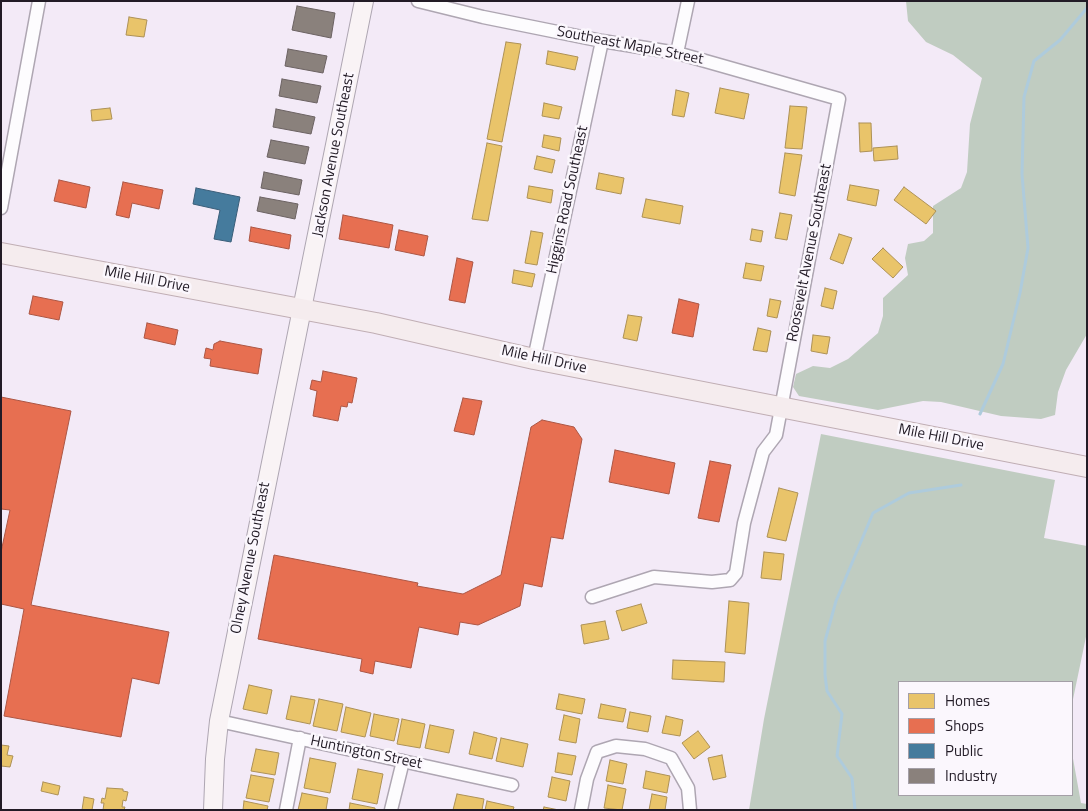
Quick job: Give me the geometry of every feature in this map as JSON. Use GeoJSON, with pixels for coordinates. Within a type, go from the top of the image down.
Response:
{"type":"FeatureCollection","features":[{"type":"Feature","properties":{"kind":"main road","name":"Jackson Avenue Southeast"},"geometry":{"type":"LineString","coordinates":[[304,309],[364,1]]}},
{"type":"Feature","properties":{"kind":"main road","name":"Mile Hill Drive"},"geometry":{"type":"LineString","coordinates":[[1,253],[304,309],[534,359],[1087,467]]}},
{"type":"Feature","properties":{"kind":"main road","name":"Olney Avenue Southeast"},"geometry":{"type":"LineString","coordinates":[[213,810],[214,758],[219,721],[255,538],[304,309]]}},
{"type":"Feature","properties":{"kind":"street"},"geometry":{"type":"LineString","coordinates":[[1,208],[39,1]]}},
{"type":"Feature","properties":{"kind":"street","name":"Southeast Maple Street"},"geometry":{"type":"LineString","coordinates":[[418,1],[483,18],[602,41],[677,53],[839,99]]}},
{"type":"Feature","properties":{"kind":"street"},"geometry":{"type":"LineString","coordinates":[[677,53],[688,1]]}},
{"type":"Feature","properties":{"kind":"street","name":"Higgins Road Southeast"},"geometry":{"type":"LineString","coordinates":[[534,359],[602,41]]}},
{"type":"Feature","properties":{"kind":"street","name":"Roosevelt Avenue Southeast"},"geometry":{"type":"LineString","coordinates":[[592,597],[654,578],[712,582],[730,580],[736,573],[744,523],[762,452],[776,435],[839,99]]}},
{"type":"Feature","properties":{"kind":"street","name":"Huntington Street"},"geometry":{"type":"LineString","coordinates":[[219,721],[512,785]]}},
{"type":"Feature","properties":{"kind":"street"},"geometry":{"type":"LineString","coordinates":[[286,810],[300,738]]}},
{"type":"Feature","properties":{"kind":"street"},"geometry":{"type":"LineString","coordinates":[[581,810],[587,778],[597,752],[616,746],[645,749],[671,758],[688,788],[690,810]]}},
{"type":"Feature","properties":{"kind":"street"},"geometry":{"type":"LineString","coordinates":[[391,810],[403,761]]}},
{"type":"Feature","properties":{"kind":"shaded area"},"geometry":{"type":"Polygon","coordinates":[[[906,1],[1087,1],[1087,334],[1066,370],[1058,392],[1055,415],[1041,419],[1001,416],[941,402],[923,401],[878,410],[799,396],[793,387],[796,374],[813,366],[830,368],[848,359],[878,333],[883,316],[883,298],[908,275],[905,258],[908,244],[924,241],[933,233],[933,206],[961,188],[967,172],[970,124],[982,78],[953,55],[926,42],[908,21],[906,1]]]}},
{"type":"Feature","properties":{"kind":"shaded area"},"geometry":{"type":"Polygon","coordinates":[[[821,434],[1055,480],[1044,538],[1087,546],[1087,632],[1073,699],[1073,681],[898,681],[898,796],[1073,796],[1073,759],[1081,803],[1087,804],[1087,810],[749,810],[764,719],[821,434]]]}},
{"type":"Feature","properties":{"kind":"building: Homes"},"geometry":{"type":"Polygon","coordinates":[[[129,17],[147,20],[144,37],[126,35],[129,17]]]}},
{"type":"Feature","properties":{"kind":"building: Homes"},"geometry":{"type":"Polygon","coordinates":[[[506,42],[521,44],[502,142],[487,139],[506,42]]]}},
{"type":"Feature","properties":{"kind":"building: Homes"},"geometry":{"type":"Polygon","coordinates":[[[548,51],[578,57],[575,70],[546,64],[548,51]]]}},
{"type":"Feature","properties":{"kind":"building: Homes"},"geometry":{"type":"Polygon","coordinates":[[[720,88],[749,94],[744,119],[715,113],[720,88]]]}},
{"type":"Feature","properties":{"kind":"building: Homes"},"geometry":{"type":"Polygon","coordinates":[[[676,90],[689,93],[684,117],[672,115],[676,90]]]}},
{"type":"Feature","properties":{"kind":"building: Homes"},"geometry":{"type":"Polygon","coordinates":[[[544,103],[562,107],[559,119],[542,116],[544,103]]]}},
{"type":"Feature","properties":{"kind":"building: Homes"},"geometry":{"type":"Polygon","coordinates":[[[790,106],[807,107],[802,149],[785,148],[790,106]]]}},
{"type":"Feature","properties":{"kind":"building: Homes"},"geometry":{"type":"Polygon","coordinates":[[[110,108],[112,119],[92,121],[91,110],[110,108]]]}},
{"type":"Feature","properties":{"kind":"building: Homes"},"geometry":{"type":"Polygon","coordinates":[[[859,123],[871,123],[872,151],[860,152],[859,123]]]}},
{"type":"Feature","properties":{"kind":"building: Homes"},"geometry":{"type":"Polygon","coordinates":[[[544,135],[561,138],[559,151],[542,147],[544,135]]]}},
{"type":"Feature","properties":{"kind":"building: Homes"},"geometry":{"type":"Polygon","coordinates":[[[487,143],[502,146],[488,221],[472,219],[487,143]]]}},
{"type":"Feature","properties":{"kind":"building: Homes"},"geometry":{"type":"Polygon","coordinates":[[[897,146],[898,159],[874,161],[873,148],[897,146]]]}},
{"type":"Feature","properties":{"kind":"building: Homes"},"geometry":{"type":"Polygon","coordinates":[[[785,153],[802,155],[795,196],[779,193],[785,153]]]}},
{"type":"Feature","properties":{"kind":"building: Homes"},"geometry":{"type":"Polygon","coordinates":[[[537,156],[555,160],[552,173],[534,169],[537,156]]]}},
{"type":"Feature","properties":{"kind":"building: Homes"},"geometry":{"type":"Polygon","coordinates":[[[599,173],[624,178],[621,194],[596,189],[599,173]]]}},
{"type":"Feature","properties":{"kind":"building: Homes"},"geometry":{"type":"Polygon","coordinates":[[[850,185],[879,190],[876,206],[847,200],[850,185]]]}},
{"type":"Feature","properties":{"kind":"building: Homes"},"geometry":{"type":"Polygon","coordinates":[[[529,186],[553,190],[551,203],[527,198],[529,186]]]}},
{"type":"Feature","properties":{"kind":"building: Homes"},"geometry":{"type":"Polygon","coordinates":[[[904,187],[936,211],[926,224],[894,200],[904,187]]]}},
{"type":"Feature","properties":{"kind":"building: Homes"},"geometry":{"type":"Polygon","coordinates":[[[646,199],[683,206],[680,224],[642,217],[646,199]]]}},
{"type":"Feature","properties":{"kind":"building: Homes"},"geometry":{"type":"Polygon","coordinates":[[[780,213],[792,215],[787,240],[775,238],[780,213]]]}},
{"type":"Feature","properties":{"kind":"building: Homes"},"geometry":{"type":"Polygon","coordinates":[[[752,229],[763,231],[761,242],[750,240],[752,229]]]}},
{"type":"Feature","properties":{"kind":"building: Homes"},"geometry":{"type":"Polygon","coordinates":[[[531,231],[543,233],[537,265],[525,263],[531,231]]]}},
{"type":"Feature","properties":{"kind":"building: Homes"},"geometry":{"type":"Polygon","coordinates":[[[839,234],[852,238],[843,264],[830,259],[839,234]]]}},
{"type":"Feature","properties":{"kind":"building: Homes"},"geometry":{"type":"Polygon","coordinates":[[[883,248],[903,267],[893,278],[872,259],[883,248]]]}},
{"type":"Feature","properties":{"kind":"building: Homes"},"geometry":{"type":"Polygon","coordinates":[[[746,263],[764,266],[761,281],[743,278],[746,263]]]}},
{"type":"Feature","properties":{"kind":"building: Homes"},"geometry":{"type":"Polygon","coordinates":[[[514,270],[535,274],[532,287],[512,283],[514,270]]]}},
{"type":"Feature","properties":{"kind":"building: Homes"},"geometry":{"type":"Polygon","coordinates":[[[825,288],[837,291],[833,309],[821,306],[825,288]]]}},
{"type":"Feature","properties":{"kind":"building: Homes"},"geometry":{"type":"Polygon","coordinates":[[[770,299],[781,301],[777,318],[767,316],[770,299]]]}},
{"type":"Feature","properties":{"kind":"building: Homes"},"geometry":{"type":"Polygon","coordinates":[[[628,315],[642,317],[637,341],[623,338],[628,315]]]}},
{"type":"Feature","properties":{"kind":"building: Homes"},"geometry":{"type":"Polygon","coordinates":[[[758,328],[771,331],[767,352],[753,350],[758,328]]]}},
{"type":"Feature","properties":{"kind":"building: Homes"},"geometry":{"type":"Polygon","coordinates":[[[813,335],[830,337],[827,354],[811,351],[813,335]]]}},
{"type":"Feature","properties":{"kind":"building: Homes"},"geometry":{"type":"Polygon","coordinates":[[[779,488],[798,493],[786,541],[767,537],[779,488]]]}},
{"type":"Feature","properties":{"kind":"building: Homes"},"geometry":{"type":"Polygon","coordinates":[[[764,552],[784,554],[781,580],[761,578],[764,552]]]}},
{"type":"Feature","properties":{"kind":"building: Homes"},"geometry":{"type":"Polygon","coordinates":[[[729,601],[749,603],[745,654],[725,652],[729,601]]]}},
{"type":"Feature","properties":{"kind":"building: Homes"},"geometry":{"type":"Polygon","coordinates":[[[641,604],[647,623],[622,631],[616,611],[641,604]]]}},
{"type":"Feature","properties":{"kind":"building: Homes"},"geometry":{"type":"Polygon","coordinates":[[[605,621],[609,639],[584,644],[581,625],[605,621]]]}},
{"type":"Feature","properties":{"kind":"building: Homes"},"geometry":{"type":"Polygon","coordinates":[[[673,660],[725,662],[724,682],[672,679],[673,660]]]}},
{"type":"Feature","properties":{"kind":"building: Homes"},"geometry":{"type":"Polygon","coordinates":[[[249,685],[272,690],[267,714],[243,709],[249,685]]]}},
{"type":"Feature","properties":{"kind":"building: Homes"},"geometry":{"type":"Polygon","coordinates":[[[559,694],[585,699],[582,714],[556,709],[559,694]]]}},
{"type":"Feature","properties":{"kind":"building: Homes"},"geometry":{"type":"Polygon","coordinates":[[[291,696],[315,700],[310,724],[286,719],[291,696]]]}},
{"type":"Feature","properties":{"kind":"building: Homes"},"geometry":{"type":"Polygon","coordinates":[[[319,699],[343,704],[337,731],[313,726],[319,699]]]}},
{"type":"Feature","properties":{"kind":"building: Homes"},"geometry":{"type":"Polygon","coordinates":[[[601,704],[626,709],[623,722],[598,718],[601,704]]]}},
{"type":"Feature","properties":{"kind":"building: Homes"},"geometry":{"type":"Polygon","coordinates":[[[346,707],[371,713],[365,737],[341,732],[346,707]]]}},
{"type":"Feature","properties":{"kind":"building: Homes"},"geometry":{"type":"Polygon","coordinates":[[[630,712],[651,716],[648,732],[627,728],[630,712]]]}},
{"type":"Feature","properties":{"kind":"building: Homes"},"geometry":{"type":"Polygon","coordinates":[[[374,714],[399,719],[394,741],[370,736],[374,714]]]}},
{"type":"Feature","properties":{"kind":"building: Homes"},"geometry":{"type":"Polygon","coordinates":[[[564,715],[580,719],[576,743],[559,740],[564,715]]]}},
{"type":"Feature","properties":{"kind":"building: Homes"},"geometry":{"type":"Polygon","coordinates":[[[666,716],[683,720],[680,736],[662,733],[666,716]]]}},
{"type":"Feature","properties":{"kind":"building: Homes"},"geometry":{"type":"Polygon","coordinates":[[[402,719],[425,724],[420,748],[397,744],[402,719]]]}},
{"type":"Feature","properties":{"kind":"building: Homes"},"geometry":{"type":"Polygon","coordinates":[[[430,725],[454,730],[449,753],[425,748],[430,725]]]}},
{"type":"Feature","properties":{"kind":"building: Homes"},"geometry":{"type":"Polygon","coordinates":[[[698,731],[710,747],[694,759],[682,743],[698,731]]]}},
{"type":"Feature","properties":{"kind":"building: Homes"},"geometry":{"type":"Polygon","coordinates":[[[474,732],[497,738],[492,759],[469,754],[474,732]]]}},
{"type":"Feature","properties":{"kind":"building: Homes"},"geometry":{"type":"Polygon","coordinates":[[[501,738],[528,744],[523,767],[496,761],[501,738]]]}},
{"type":"Feature","properties":{"kind":"building: Homes"},"geometry":{"type":"Polygon","coordinates":[[[1,745],[9,746],[7,755],[13,756],[10,767],[1,766],[1,745]]]}},
{"type":"Feature","properties":{"kind":"building: Homes"},"geometry":{"type":"Polygon","coordinates":[[[256,749],[279,753],[275,775],[251,771],[256,749]]]}},
{"type":"Feature","properties":{"kind":"building: Homes"},"geometry":{"type":"Polygon","coordinates":[[[558,753],[576,756],[572,775],[555,772],[558,753]]]}},
{"type":"Feature","properties":{"kind":"building: Homes"},"geometry":{"type":"Polygon","coordinates":[[[722,755],[726,777],[713,780],[708,758],[722,755]]]}},
{"type":"Feature","properties":{"kind":"building: Homes"},"geometry":{"type":"Polygon","coordinates":[[[310,758],[336,763],[330,793],[304,788],[310,758]]]}},
{"type":"Feature","properties":{"kind":"building: Homes"},"geometry":{"type":"Polygon","coordinates":[[[610,760],[627,764],[623,784],[606,781],[610,760]]]}},
{"type":"Feature","properties":{"kind":"building: Homes"},"geometry":{"type":"Polygon","coordinates":[[[358,769],[383,774],[377,804],[352,799],[358,769]]]}},
{"type":"Feature","properties":{"kind":"building: Homes"},"geometry":{"type":"Polygon","coordinates":[[[646,771],[670,776],[667,793],[643,788],[646,771]]]}},
{"type":"Feature","properties":{"kind":"building: Homes"},"geometry":{"type":"Polygon","coordinates":[[[251,775],[274,779],[269,802],[246,798],[251,775]]]}},
{"type":"Feature","properties":{"kind":"building: Homes"},"geometry":{"type":"Polygon","coordinates":[[[552,777],[570,781],[566,801],[548,797],[552,777]]]}},
{"type":"Feature","properties":{"kind":"building: Homes"},"geometry":{"type":"Polygon","coordinates":[[[43,782],[60,786],[58,795],[41,791],[43,782]]]}},
{"type":"Feature","properties":{"kind":"building: Homes"},"geometry":{"type":"Polygon","coordinates":[[[608,785],[626,789],[622,810],[604,808],[608,785]]]}},
{"type":"Feature","properties":{"kind":"building: Homes"},"geometry":{"type":"Polygon","coordinates":[[[107,788],[123,789],[123,791],[128,792],[126,801],[123,800],[122,807],[125,807],[124,810],[103,810],[104,803],[101,803],[102,798],[105,799],[107,788]]]}},
{"type":"Feature","properties":{"kind":"building: Homes"},"geometry":{"type":"Polygon","coordinates":[[[302,793],[328,798],[326,810],[298,810],[302,793]]]}},
{"type":"Feature","properties":{"kind":"building: Homes"},"geometry":{"type":"Polygon","coordinates":[[[457,794],[484,799],[482,810],[453,810],[457,794]]]}},
{"type":"Feature","properties":{"kind":"building: Homes"},"geometry":{"type":"Polygon","coordinates":[[[652,794],[667,797],[665,810],[649,810],[652,794]]]}},
{"type":"Feature","properties":{"kind":"building: Homes"},"geometry":{"type":"Polygon","coordinates":[[[84,797],[94,799],[92,810],[82,810],[84,797]]]}},
{"type":"Feature","properties":{"kind":"building: Homes"},"geometry":{"type":"Polygon","coordinates":[[[244,801],[268,806],[267,810],[243,810],[244,801]]]}},
{"type":"Feature","properties":{"kind":"building: Homes"},"geometry":{"type":"Polygon","coordinates":[[[487,801],[514,807],[513,810],[485,810],[487,801]]]}},
{"type":"Feature","properties":{"kind":"building: Homes"},"geometry":{"type":"Polygon","coordinates":[[[350,803],[375,808],[375,810],[349,810],[350,803]]]}},
{"type":"Feature","properties":{"kind":"building: Homes"},"geometry":{"type":"Polygon","coordinates":[[[544,807],[559,810],[543,810],[544,807]]]}},
{"type":"Feature","properties":{"kind":"building: Shops"},"geometry":{"type":"Polygon","coordinates":[[[59,180],[90,187],[86,208],[54,201],[59,180]]]}},
{"type":"Feature","properties":{"kind":"building: Shops"},"geometry":{"type":"Polygon","coordinates":[[[123,182],[163,190],[159,209],[132,203],[129,218],[116,215],[123,182]]]}},
{"type":"Feature","properties":{"kind":"building: Shops"},"geometry":{"type":"Polygon","coordinates":[[[343,215],[393,225],[389,248],[339,239],[343,215]]]}},
{"type":"Feature","properties":{"kind":"building: Shops"},"geometry":{"type":"Polygon","coordinates":[[[251,227],[291,235],[289,249],[249,241],[251,227]]]}},
{"type":"Feature","properties":{"kind":"building: Shops"},"geometry":{"type":"Polygon","coordinates":[[[399,230],[428,236],[424,256],[395,250],[399,230]]]}},
{"type":"Feature","properties":{"kind":"building: Shops"},"geometry":{"type":"Polygon","coordinates":[[[457,258],[473,262],[465,303],[449,300],[457,258]]]}},
{"type":"Feature","properties":{"kind":"building: Shops"},"geometry":{"type":"Polygon","coordinates":[[[33,296],[63,302],[59,320],[29,314],[33,296]]]}},
{"type":"Feature","properties":{"kind":"building: Shops"},"geometry":{"type":"Polygon","coordinates":[[[679,299],[699,304],[693,337],[672,333],[679,299]]]}},
{"type":"Feature","properties":{"kind":"building: Shops"},"geometry":{"type":"Polygon","coordinates":[[[147,323],[178,330],[175,345],[144,338],[147,323]]]}},
{"type":"Feature","properties":{"kind":"building: Shops"},"geometry":{"type":"Polygon","coordinates":[[[220,341],[262,349],[258,374],[210,366],[211,359],[204,358],[206,348],[213,350],[214,344],[220,341]]]}},
{"type":"Feature","properties":{"kind":"building: Shops"},"geometry":{"type":"Polygon","coordinates":[[[323,371],[357,378],[352,403],[348,402],[347,407],[341,406],[338,421],[313,416],[317,391],[310,389],[312,380],[321,382],[323,371]]]}},
{"type":"Feature","properties":{"kind":"building: Shops"},"geometry":{"type":"Polygon","coordinates":[[[1,397],[71,411],[31,605],[169,632],[159,684],[132,678],[121,737],[4,716],[24,609],[1,604],[1,552],[10,510],[1,509],[1,397]]]}},
{"type":"Feature","properties":{"kind":"building: Shops"},"geometry":{"type":"Polygon","coordinates":[[[463,398],[482,401],[474,435],[454,431],[463,398]]]}},
{"type":"Feature","properties":{"kind":"building: Shops"},"geometry":{"type":"Polygon","coordinates":[[[542,420],[574,427],[582,439],[563,539],[551,537],[542,587],[524,583],[520,606],[478,625],[460,622],[458,635],[419,627],[411,668],[375,661],[373,674],[360,671],[362,659],[258,639],[274,555],[418,583],[417,586],[463,594],[501,575],[531,427],[542,420]]]}},
{"type":"Feature","properties":{"kind":"building: Shops"},"geometry":{"type":"Polygon","coordinates":[[[615,450],[675,463],[669,494],[609,482],[615,450]]]}},
{"type":"Feature","properties":{"kind":"building: Shops"},"geometry":{"type":"Polygon","coordinates":[[[710,461],[731,465],[719,522],[698,518],[710,461]]]}},
{"type":"Feature","properties":{"kind":"building: Public"},"geometry":{"type":"Polygon","coordinates":[[[196,188],[240,197],[231,242],[214,239],[220,210],[193,204],[196,188]]]}},
{"type":"Feature","properties":{"kind":"building: Industry"},"geometry":{"type":"Polygon","coordinates":[[[297,6],[335,13],[331,38],[292,30],[297,6]]]}},
{"type":"Feature","properties":{"kind":"building: Industry"},"geometry":{"type":"Polygon","coordinates":[[[288,49],[327,56],[323,73],[285,66],[288,49]]]}},
{"type":"Feature","properties":{"kind":"building: Industry"},"geometry":{"type":"Polygon","coordinates":[[[282,79],[321,86],[317,103],[279,96],[282,79]]]}},
{"type":"Feature","properties":{"kind":"building: Industry"},"geometry":{"type":"Polygon","coordinates":[[[276,109],[315,117],[311,134],[273,127],[276,109]]]}},
{"type":"Feature","properties":{"kind":"building: Industry"},"geometry":{"type":"Polygon","coordinates":[[[271,140],[309,147],[305,164],[267,157],[271,140]]]}},
{"type":"Feature","properties":{"kind":"building: Industry"},"geometry":{"type":"Polygon","coordinates":[[[264,172],[302,180],[299,195],[261,188],[264,172]]]}},
{"type":"Feature","properties":{"kind":"building: Industry"},"geometry":{"type":"Polygon","coordinates":[[[260,197],[298,204],[295,219],[257,211],[260,197]]]}},
{"type":"Feature","properties":{"kind":"waterway"},"geometry":{"type":"LineString","coordinates":[[980,414],[1003,364],[1020,293],[1028,248],[1022,174],[1024,97],[1034,61],[1060,40],[1087,8]]}},
{"type":"Feature","properties":{"kind":"waterway"},"geometry":{"type":"LineString","coordinates":[[855,810],[852,778],[837,756],[842,714],[827,691],[825,675],[825,641],[836,601],[873,513],[909,493],[961,485]]}}]}
